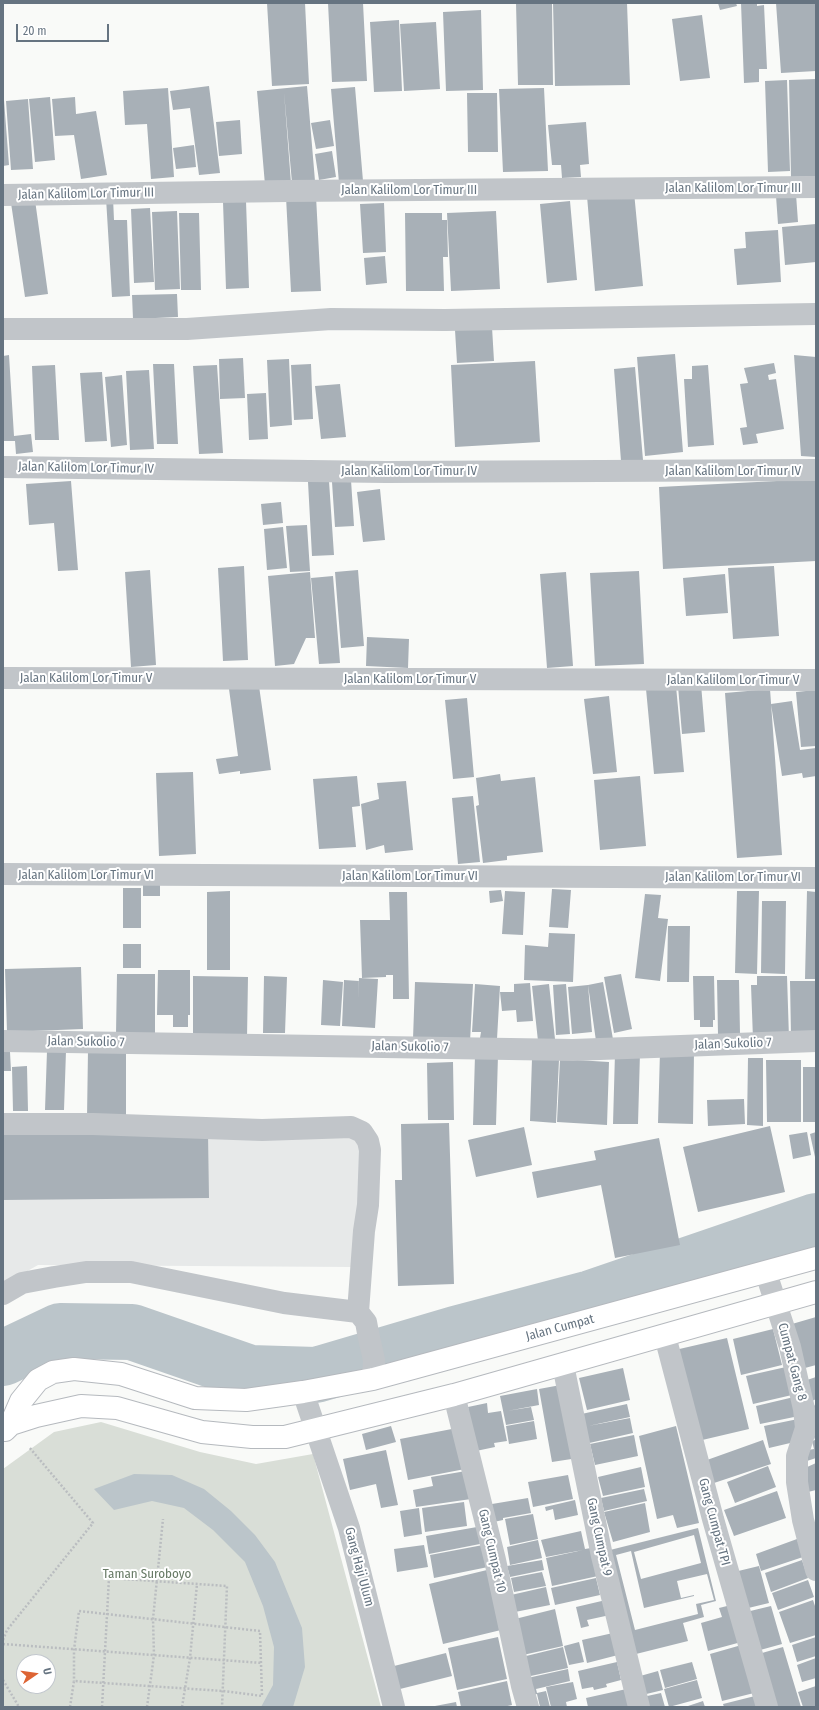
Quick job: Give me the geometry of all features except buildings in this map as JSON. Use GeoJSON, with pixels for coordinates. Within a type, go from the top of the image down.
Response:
{"type":"FeatureCollection","features":[{"type":"Feature","properties":{"kind":"main road","name":"Jalan Cumpat"},"geometry":{"type":"LineString","coordinates":[[7,1428],[21,1401],[38,1380],[53,1372],[74,1369],[121,1374],[195,1398],[246,1400],[303,1392],[373,1370],[766,1273],[816,1258]]}},
{"type":"Feature","properties":{"kind":"main road"},"geometry":{"type":"LineString","coordinates":[[7,1428],[36,1416],[80,1406],[117,1408],[202,1432],[252,1437],[285,1436],[454,1396],[816,1292]]}},
{"type":"Feature","properties":{"kind":"street","name":"Jalan Kalilom Lor Timur III"},"geometry":{"type":"LineString","coordinates":[[3,195],[287,191],[816,187]]}},
{"type":"Feature","properties":{"kind":"street"},"geometry":{"type":"LineString","coordinates":[[3,329],[187,329],[331,319],[445,320],[816,314]]}},
{"type":"Feature","properties":{"kind":"street","name":"Jalan Kalilom Lor Timur IV"},"geometry":{"type":"LineString","coordinates":[[3,467],[386,472],[816,470]]}},
{"type":"Feature","properties":{"kind":"street","name":"Jalan Kalilom Lor Timur V"},"geometry":{"type":"LineString","coordinates":[[3,678],[816,680]]}},
{"type":"Feature","properties":{"kind":"street","name":"Jalan Kalilom Lor Timur VI"},"geometry":{"type":"LineString","coordinates":[[3,874],[816,878]]}},
{"type":"Feature","properties":{"kind":"street","name":"Jalan Sukolio 7"},"geometry":{"type":"LineString","coordinates":[[3,1042],[587,1050],[646,1046],[724,1045],[816,1041]]}},
{"type":"Feature","properties":{"kind":"street"},"geometry":{"type":"LineString","coordinates":[[3,1124],[93,1124],[262,1130],[351,1127],[362,1132],[368,1141],[370,1150],[368,1205],[364,1231],[358,1312],[366,1322],[373,1370]]}},
{"type":"Feature","properties":{"kind":"street"},"geometry":{"type":"LineString","coordinates":[[3,1294],[22,1283],[54,1277],[86,1272],[131,1272],[284,1303],[358,1312]]}},
{"type":"Feature","properties":{"kind":"street","name":"Cumpat Gang 8"},"geometry":{"type":"LineString","coordinates":[[766,1273],[790,1348],[804,1409],[806,1428],[797,1456],[797,1482],[803,1520],[816,1570]]}},
{"type":"Feature","properties":{"kind":"street","name":"Gang Cumpat TPI"},"geometry":{"type":"LineString","coordinates":[[665,1336],[713,1519],[767,1707]]}},
{"type":"Feature","properties":{"kind":"street","name":"Gang Cumpat 9"},"geometry":{"type":"LineString","coordinates":[[562,1365],[602,1556],[639,1707]]}},
{"type":"Feature","properties":{"kind":"street","name":"Gang Haji Ulum"},"geometry":{"type":"LineString","coordinates":[[303,1392],[349,1528],[394,1707]]}},
{"type":"Feature","properties":{"kind":"street","name":"Gang Cumpat 10"},"geometry":{"type":"LineString","coordinates":[[454,1396],[495,1560],[522,1686],[528,1707]]}},
{"type":"Feature","properties":{"kind":"path"},"geometry":{"type":"LineString","coordinates":[[3,1640],[7,1630],[93,1523],[7,1428]]}},
{"type":"Feature","properties":{"kind":"path"},"geometry":{"type":"LineString","coordinates":[[147,1707],[154,1655],[153,1619],[163,1519]]}},
{"type":"Feature","properties":{"kind":"path"},"geometry":{"type":"LineString","coordinates":[[102,1707],[108,1578],[227,1586],[222,1707]]}},
{"type":"Feature","properties":{"kind":"path"},"geometry":{"type":"LineString","coordinates":[[182,1707],[190,1658],[192,1622],[197,1584]]}},
{"type":"Feature","properties":{"kind":"path"},"geometry":{"type":"LineString","coordinates":[[70,1707],[74,1681],[74,1650],[78,1611],[192,1622],[260,1631],[262,1696],[223,1691],[74,1681]]}},
{"type":"Feature","properties":{"kind":"path"},"geometry":{"type":"LineString","coordinates":[[3,1644],[262,1663]]}},
{"type":"Feature","properties":{"kind":"path"},"geometry":{"type":"LineString","coordinates":[[3,1680],[19,1707]]}},
{"type":"Feature","properties":{"kind":"shaded area"},"geometry":{"type":"Polygon","coordinates":[[[3,1132],[368,1133],[351,1267],[38,1265],[3,1285],[3,1132]]]}},
{"type":"Feature","properties":{"kind":"shaded area"},"geometry":{"type":"Polygon","coordinates":[[[134,1474],[172,1475],[204,1489],[231,1511],[255,1535],[275,1562],[302,1628],[305,1667],[293,1707],[261,1707],[273,1685],[274,1647],[263,1606],[245,1562],[213,1530],[184,1508],[152,1501],[114,1510],[94,1489],[134,1474]]]}},
{"type":"Feature","properties":{"kind":"green space","name":"Taman Suroboyo"},"geometry":{"type":"Polygon","coordinates":[[[101,1422],[200,1452],[256,1464],[313,1454],[381,1707],[3,1707],[3,1469],[54,1432],[101,1422]]]}},
{"type":"Feature","properties":{"kind":"waterway"},"geometry":{"type":"LineString","coordinates":[[3,1358],[60,1331],[132,1332],[250,1373],[316,1375],[455,1334],[591,1298],[816,1221]]}}]}
